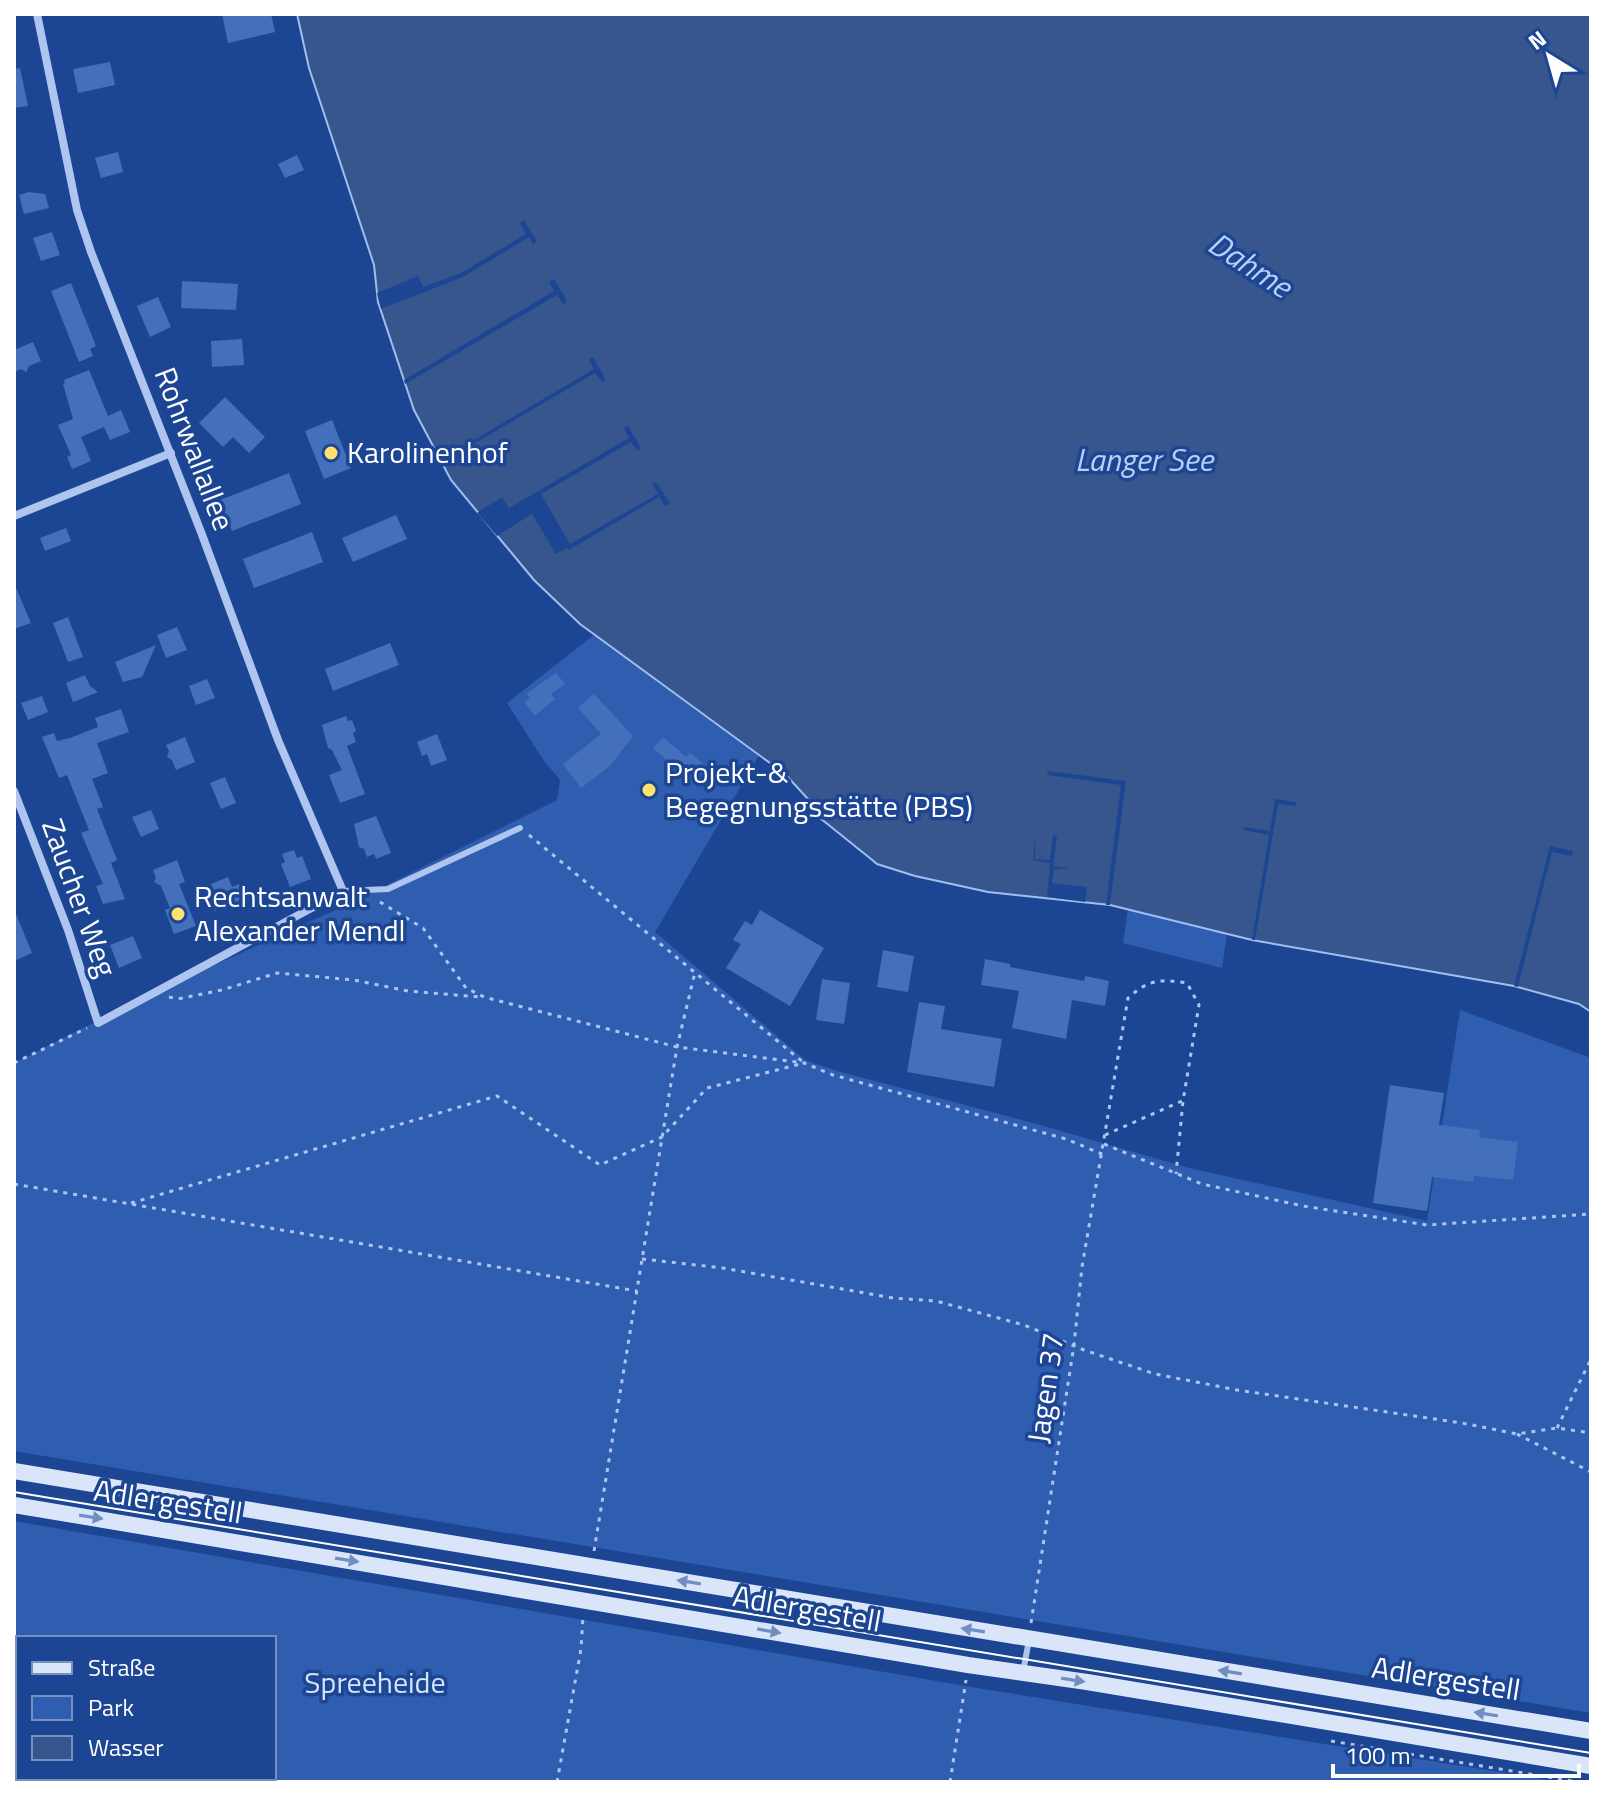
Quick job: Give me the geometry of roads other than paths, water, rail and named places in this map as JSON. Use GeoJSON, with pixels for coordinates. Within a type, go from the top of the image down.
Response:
{"type":"FeatureCollection","features":[{"type":"Feature","properties":{"kind":"main road","name":"Adlergestell"},"geometry":{"type":"LineString","coordinates":[[14,1471],[1591,1731]]}},
{"type":"Feature","properties":{"kind":"main road","name":"Adlergestell"},"geometry":{"type":"LineString","coordinates":[[14,1505],[1591,1766]]}},
{"type":"Feature","properties":{"kind":"street","name":"Rohrwallallee"},"geometry":{"type":"LineString","coordinates":[[37,14],[77,210],[111,307],[171,453],[278,740],[343,891]]}},
{"type":"Feature","properties":{"kind":"street"},"geometry":{"type":"LineString","coordinates":[[14,516],[171,453]]}},
{"type":"Feature","properties":{"kind":"street","name":"Zaucher Weg"},"geometry":{"type":"LineString","coordinates":[[14,791],[68,930],[98,1023],[343,891]]}},
{"type":"Feature","properties":{"kind":"lane"},"geometry":{"type":"LineString","coordinates":[[343,891],[388,889],[520,828]]}},
{"type":"Feature","properties":{"kind":"lane"},"geometry":{"type":"LineString","coordinates":[[1023,1672],[1029,1639]]}},
{"type":"Feature","properties":{"kind":"water","name":"Langer See"},"geometry":{"type":"Polygon","coordinates":[[[297,14],[1591,14],[1591,1012],[1579,1004],[1514,986],[1252,940],[1110,905],[988,892],[877,864],[805,806],[808,799],[785,774],[580,624],[534,580],[451,480],[414,410],[378,302],[374,265],[309,68],[297,14]]]}},
{"type":"Feature","properties":{"kind":"tram line"},"geometry":{"type":"LineString","coordinates":[[14,1492],[1591,1753]]}},
{"type":"Feature","properties":{"kind":"place","name":"Karolinenhof"},"geometry":{"type":"Point","coordinates":[331,453]}},
{"type":"Feature","properties":{"kind":"place","name":"Projekt-& Begegnungsstätte (PBS)"},"geometry":{"type":"Point","coordinates":[649,790]}},
{"type":"Feature","properties":{"kind":"place","name":"Rechtsanwalt Alexander Mendl"},"geometry":{"type":"Point","coordinates":[178,914]}},
{"type":"Feature","properties":{"kind":"water label","name":"Dahme"},"geometry":{"type":"Point","coordinates":[1250,265]}},
{"type":"Feature","properties":{"kind":"park label","name":"Spreeheide"},"geometry":{"type":"Point","coordinates":[375,1683]}}]}
